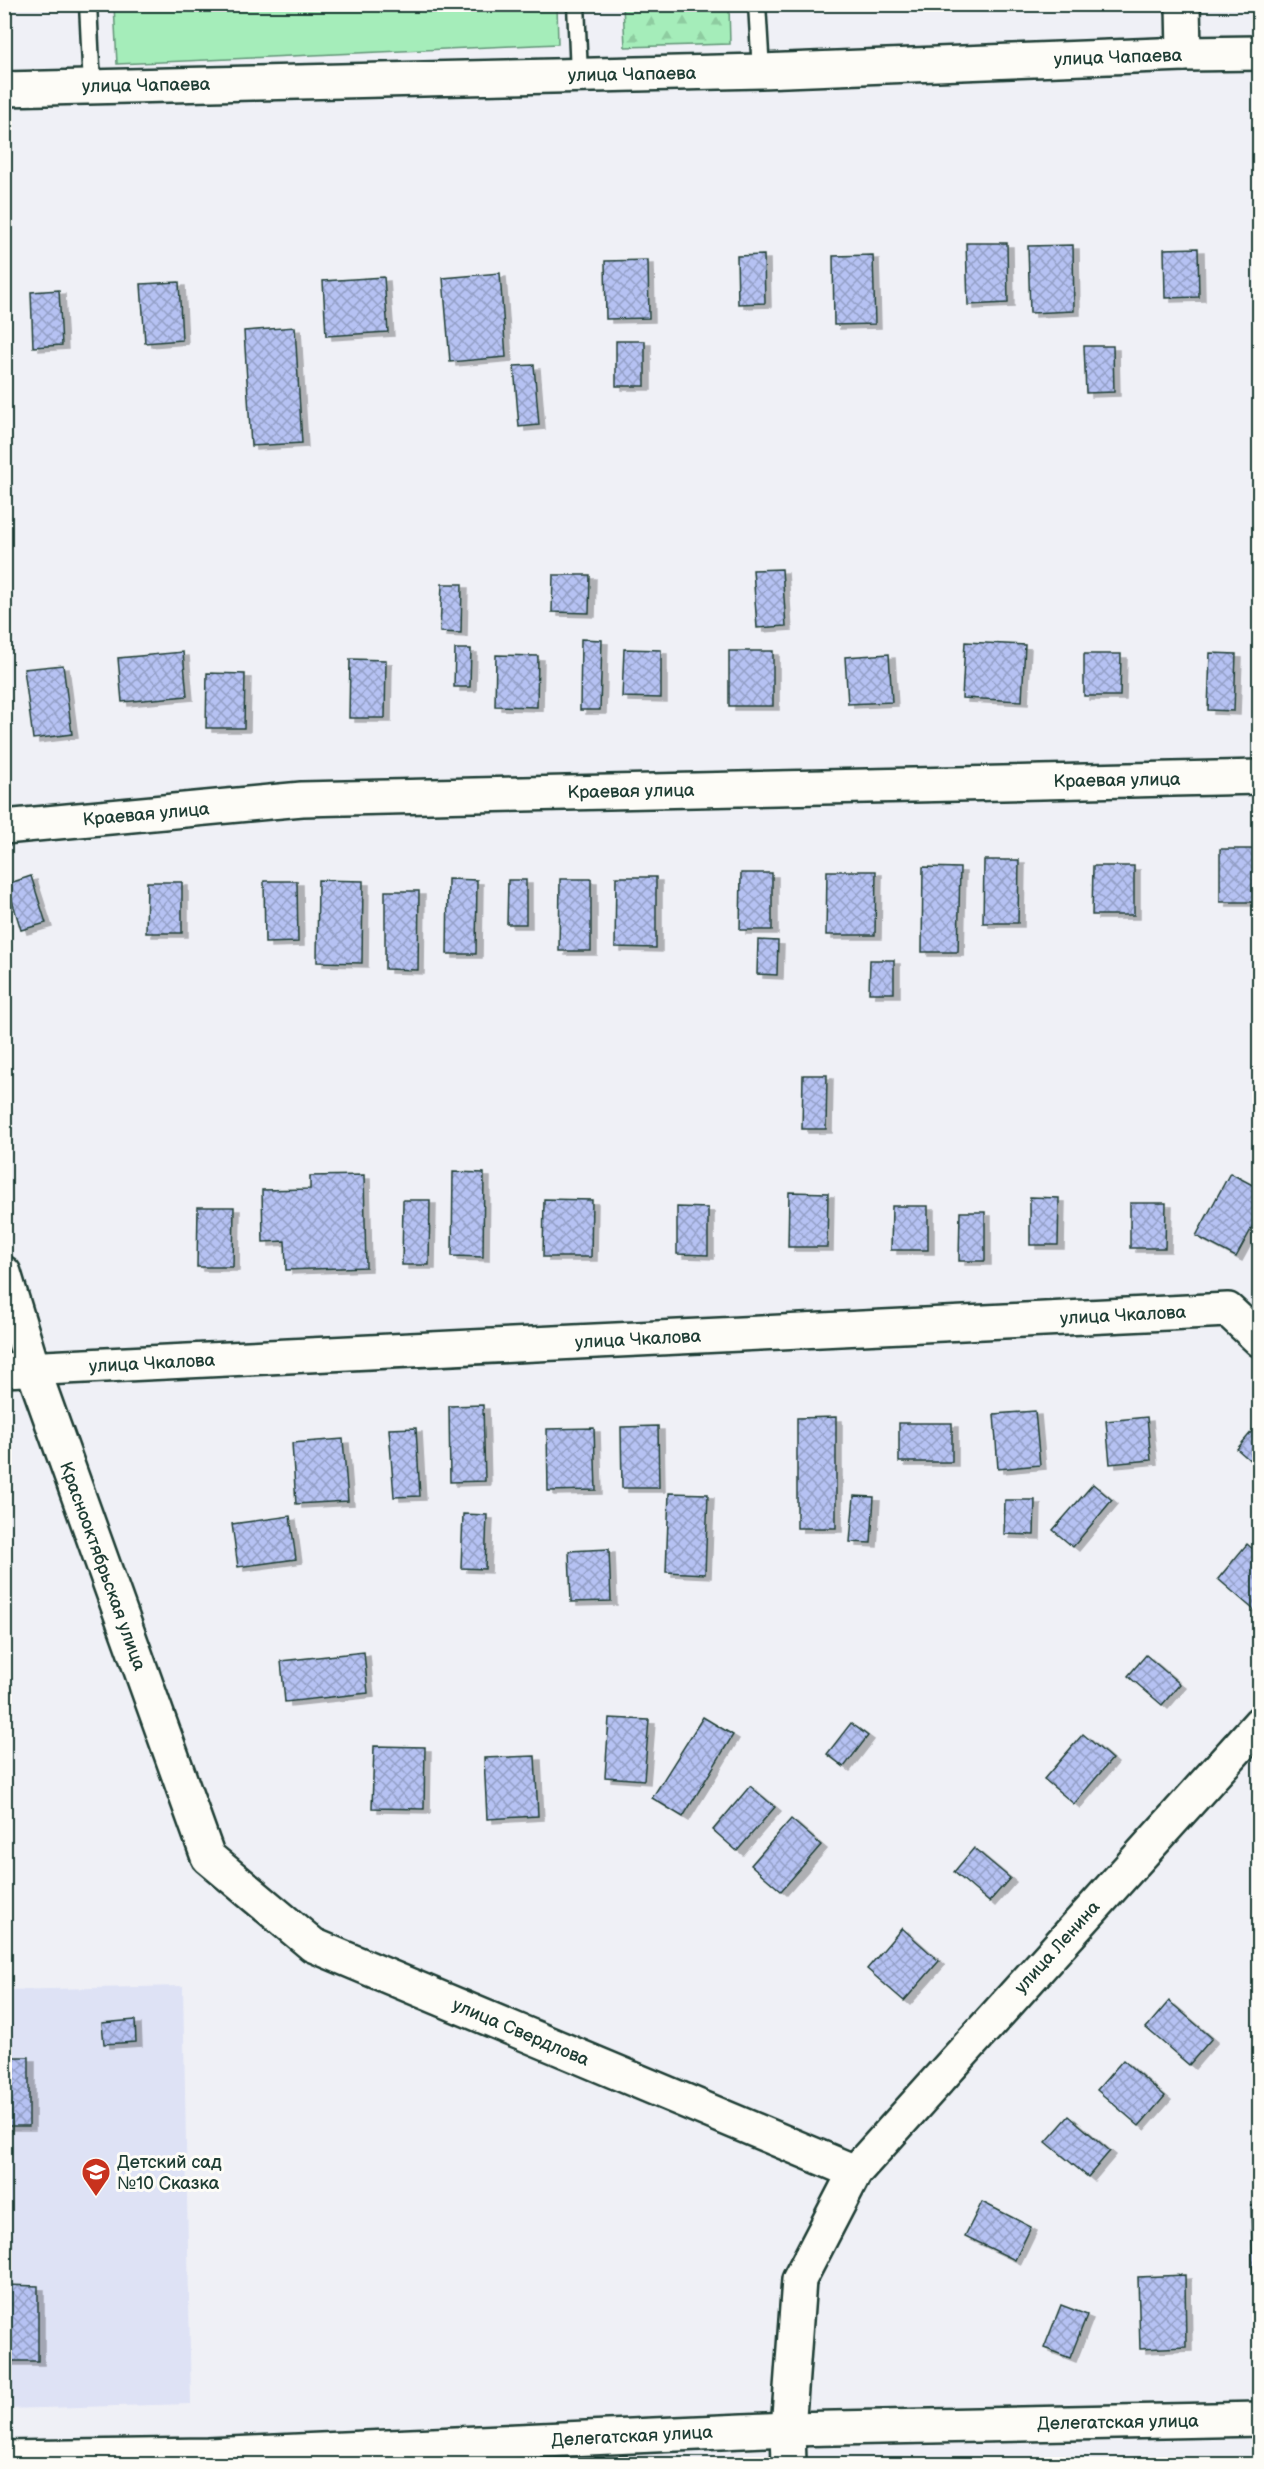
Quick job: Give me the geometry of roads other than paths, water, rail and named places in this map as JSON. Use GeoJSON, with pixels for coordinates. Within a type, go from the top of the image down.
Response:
{"type":"FeatureCollection","features":[{"type":"Feature","properties":{"kind":"street"},"geometry":{"type":"LineString","coordinates":[[1183,4],[1184,54]]}},
{"type":"Feature","properties":{"kind":"street","name":"улица Чапаева"},"geometry":{"type":"LineString","coordinates":[[4,89],[761,71],[1260,53]]}},
{"type":"Feature","properties":{"kind":"street","name":"Краевая улица"},"geometry":{"type":"LineString","coordinates":[[4,827],[302,799],[1260,777]]}},
{"type":"Feature","properties":{"kind":"street","name":"Краснооктябрьская улица"},"geometry":{"type":"LineString","coordinates":[[4,1273],[19,1369],[208,1857]]}},
{"type":"Feature","properties":{"kind":"street","name":"улица Чкалова"},"geometry":{"type":"LineString","coordinates":[[19,1369],[1228,1310],[1260,1340]]}},
{"type":"Feature","properties":{"kind":"street","name":"улица Ленина"},"geometry":{"type":"LineString","coordinates":[[855,2172],[1260,1723]]}},
{"type":"Feature","properties":{"kind":"street","name":"улица Свердлова"},"geometry":{"type":"LineString","coordinates":[[208,1857],[313,1945],[855,2172]]}},
{"type":"Feature","properties":{"kind":"street"},"geometry":{"type":"LineString","coordinates":[[789,2464],[788,2429],[799,2280],[855,2172]]}},
{"type":"Feature","properties":{"kind":"street","name":"Делегатская улица"},"geometry":{"type":"LineString","coordinates":[[4,2458],[208,2455],[788,2429],[1260,2419]]}},
{"type":"Feature","properties":{"kind":"lane"},"geometry":{"type":"LineString","coordinates":[[88,4],[92,87]]}},
{"type":"Feature","properties":{"kind":"lane"},"geometry":{"type":"LineString","coordinates":[[576,4],[579,75]]}},
{"type":"Feature","properties":{"kind":"lane"},"geometry":{"type":"LineString","coordinates":[[757,4],[761,71]]}},
{"type":"Feature","properties":{"kind":"place","name":"Детский сад №10 Сказка"},"geometry":{"type":"Point","coordinates":[96,2198]}}]}
